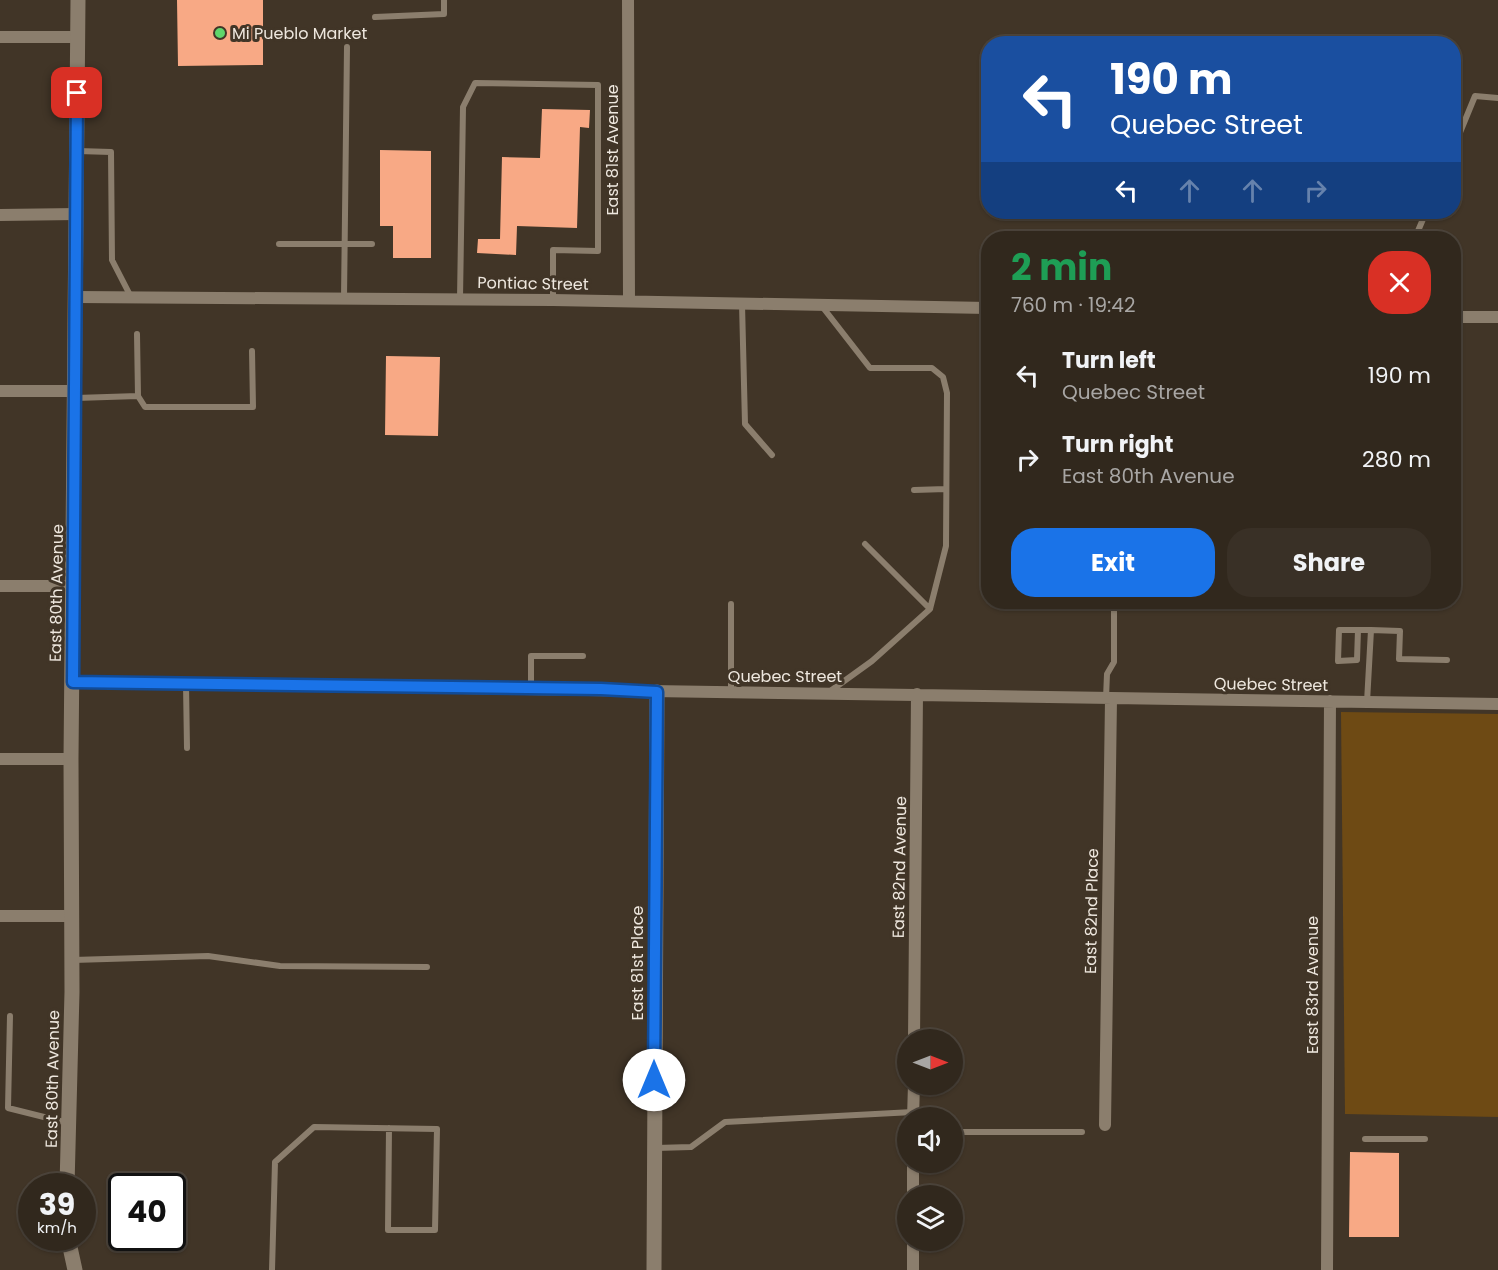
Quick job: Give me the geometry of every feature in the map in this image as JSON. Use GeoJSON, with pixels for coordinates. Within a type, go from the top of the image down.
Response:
{"type":"FeatureCollection","features":[{"type":"Feature","properties":{"kind":"street","name":"East 80th Avenue"},"geometry":{"type":"LineString","coordinates":[[68,1173],[72,960],[71,759],[78,0]]}},
{"type":"Feature","properties":{"kind":"street","name":"East 81st Avenue"},"geometry":{"type":"LineString","coordinates":[[628,0],[629,301]]}},
{"type":"Feature","properties":{"kind":"street"},"geometry":{"type":"LineString","coordinates":[[0,37],[78,37]]}},
{"type":"Feature","properties":{"kind":"street"},"geometry":{"type":"LineString","coordinates":[[0,215],[77,214]]}},
{"type":"Feature","properties":{"kind":"street","name":"Pontiac Street"},"geometry":{"type":"LineString","coordinates":[[76,297],[552,300],[981,308]]}},
{"type":"Feature","properties":{"kind":"street"},"geometry":{"type":"LineString","coordinates":[[1461,316],[1498,317]]}},
{"type":"Feature","properties":{"kind":"street"},"geometry":{"type":"LineString","coordinates":[[0,391],[75,394]]}},
{"type":"Feature","properties":{"kind":"street"},"geometry":{"type":"LineString","coordinates":[[0,586],[74,586]]}},
{"type":"Feature","properties":{"kind":"street","name":"Quebec Street"},"geometry":{"type":"LineString","coordinates":[[73,682],[1498,704]]}},
{"type":"Feature","properties":{"kind":"street","name":"East 81st Place"},"geometry":{"type":"LineString","coordinates":[[654,1270],[657,692]]}},
{"type":"Feature","properties":{"kind":"street","name":"East 82nd Avenue"},"geometry":{"type":"LineString","coordinates":[[914,1029],[917,694]]}},
{"type":"Feature","properties":{"kind":"street","name":"East 82nd Place"},"geometry":{"type":"LineString","coordinates":[[1105,1125],[1108,698]]}},
{"type":"Feature","properties":{"kind":"street","name":"East 83rd Avenue"},"geometry":{"type":"LineString","coordinates":[[1327,1270],[1330,701]]}},
{"type":"Feature","properties":{"kind":"street"},"geometry":{"type":"LineString","coordinates":[[0,759],[71,759]]}},
{"type":"Feature","properties":{"kind":"street"},"geometry":{"type":"LineString","coordinates":[[0,916],[72,916]]}},
{"type":"Feature","properties":{"kind":"street"},"geometry":{"type":"LineString","coordinates":[[71,1251],[75,1270]]}},
{"type":"Feature","properties":{"kind":"street"},"geometry":{"type":"LineString","coordinates":[[913,1251],[913,1270]]}},
{"type":"Feature","properties":{"kind":"lane"},"geometry":{"type":"LineString","coordinates":[[375,17],[444,14],[444,0]]}},
{"type":"Feature","properties":{"kind":"lane"},"geometry":{"type":"LineString","coordinates":[[344,298],[347,47]]}},
{"type":"Feature","properties":{"kind":"lane"},"geometry":{"type":"LineString","coordinates":[[460,299],[463,107],[475,83],[598,85],[598,251],[553,250],[552,300]]}},
{"type":"Feature","properties":{"kind":"lane"},"geometry":{"type":"LineString","coordinates":[[1461,130],[1475,96],[1498,98]]}},
{"type":"Feature","properties":{"kind":"lane"},"geometry":{"type":"LineString","coordinates":[[77,151],[111,152],[112,260],[131,297]]}},
{"type":"Feature","properties":{"kind":"lane"},"geometry":{"type":"LineString","coordinates":[[279,244],[372,244]]}},
{"type":"Feature","properties":{"kind":"lane"},"geometry":{"type":"LineString","coordinates":[[742,303],[745,424],[772,455]]}},
{"type":"Feature","properties":{"kind":"lane"},"geometry":{"type":"LineString","coordinates":[[821,305],[870,368],[932,368],[943,376],[947,393],[946,546],[930,609],[872,661],[828,693]]}},
{"type":"Feature","properties":{"kind":"lane"},"geometry":{"type":"LineString","coordinates":[[137,334],[138,396],[145,407],[253,407],[252,351]]}},
{"type":"Feature","properties":{"kind":"lane"},"geometry":{"type":"LineString","coordinates":[[75,394],[138,396]]}},
{"type":"Feature","properties":{"kind":"lane"},"geometry":{"type":"LineString","coordinates":[[914,490],[946,489]]}},
{"type":"Feature","properties":{"kind":"lane"},"geometry":{"type":"LineString","coordinates":[[865,544],[930,609]]}},
{"type":"Feature","properties":{"kind":"lane"},"geometry":{"type":"LineString","coordinates":[[731,604],[731,693]]}},
{"type":"Feature","properties":{"kind":"lane"},"geometry":{"type":"LineString","coordinates":[[1108,698],[1107,674],[1114,662],[1114,611]]}},
{"type":"Feature","properties":{"kind":"lane"},"geometry":{"type":"LineString","coordinates":[[1358,630],[1358,660],[1338,661],[1339,630],[1358,630],[1371,630],[1400,631],[1399,659],[1447,660]]}},
{"type":"Feature","properties":{"kind":"lane"},"geometry":{"type":"LineString","coordinates":[[1367,702],[1371,630]]}},
{"type":"Feature","properties":{"kind":"lane"},"geometry":{"type":"LineString","coordinates":[[531,688],[531,656],[583,656]]}},
{"type":"Feature","properties":{"kind":"lane"},"geometry":{"type":"LineString","coordinates":[[186,684],[187,748]]}},
{"type":"Feature","properties":{"kind":"lane"},"geometry":{"type":"LineString","coordinates":[[72,960],[208,956],[280,966],[428,967]]}},
{"type":"Feature","properties":{"kind":"lane"},"geometry":{"type":"LineString","coordinates":[[10,1016],[8,1108],[69,1123]]}},
{"type":"Feature","properties":{"kind":"lane"},"geometry":{"type":"LineString","coordinates":[[654,1149],[691,1147],[725,1122],[897,1116]]}},
{"type":"Feature","properties":{"kind":"lane"},"geometry":{"type":"LineString","coordinates":[[272,1270],[275,1162],[314,1127],[389,1128],[437,1129],[435,1230],[388,1230],[389,1128]]}},
{"type":"Feature","properties":{"kind":"lane"},"geometry":{"type":"LineString","coordinates":[[963,1132],[1082,1132]]}},
{"type":"Feature","properties":{"kind":"lane"},"geometry":{"type":"LineString","coordinates":[[1365,1139],[1425,1139]]}},
{"type":"Feature","properties":{"kind":"shaded area"},"geometry":{"type":"Polygon","coordinates":[[[1341,712],[1498,714],[1498,1117],[1345,1114],[1341,712]]]}},
{"type":"Feature","properties":{"kind":"building","name":"Mi Pueblo Market"},"geometry":{"type":"Polygon","coordinates":[[[177,0],[263,0],[263,65],[178,66],[177,0]]]}},
{"type":"Feature","properties":{"kind":"building"},"geometry":{"type":"Polygon","coordinates":[[[542,109],[590,110],[589,128],[580,127],[577,228],[517,226],[516,255],[477,253],[478,239],[500,239],[502,157],[540,158],[542,109]]]}},
{"type":"Feature","properties":{"kind":"building"},"geometry":{"type":"Polygon","coordinates":[[[380,150],[431,151],[431,258],[393,258],[393,226],[380,226],[380,150]]]}},
{"type":"Feature","properties":{"kind":"building"},"geometry":{"type":"Polygon","coordinates":[[[386,356],[440,357],[438,436],[385,435],[386,356]]]}},
{"type":"Feature","properties":{"kind":"building"},"geometry":{"type":"Polygon","coordinates":[[[1350,1152],[1399,1153],[1399,1237],[1349,1237],[1350,1152]]]}},
{"type":"Feature","properties":{"kind":"place","name":"Mi Pueblo Market"},"geometry":{"type":"Point","coordinates":[220,33]}},
{"type":"Feature","properties":{"kind":"route"},"geometry":{"type":"LineString","coordinates":[[77,93],[73,682],[601,689],[657,692],[654,1080]]}}]}
